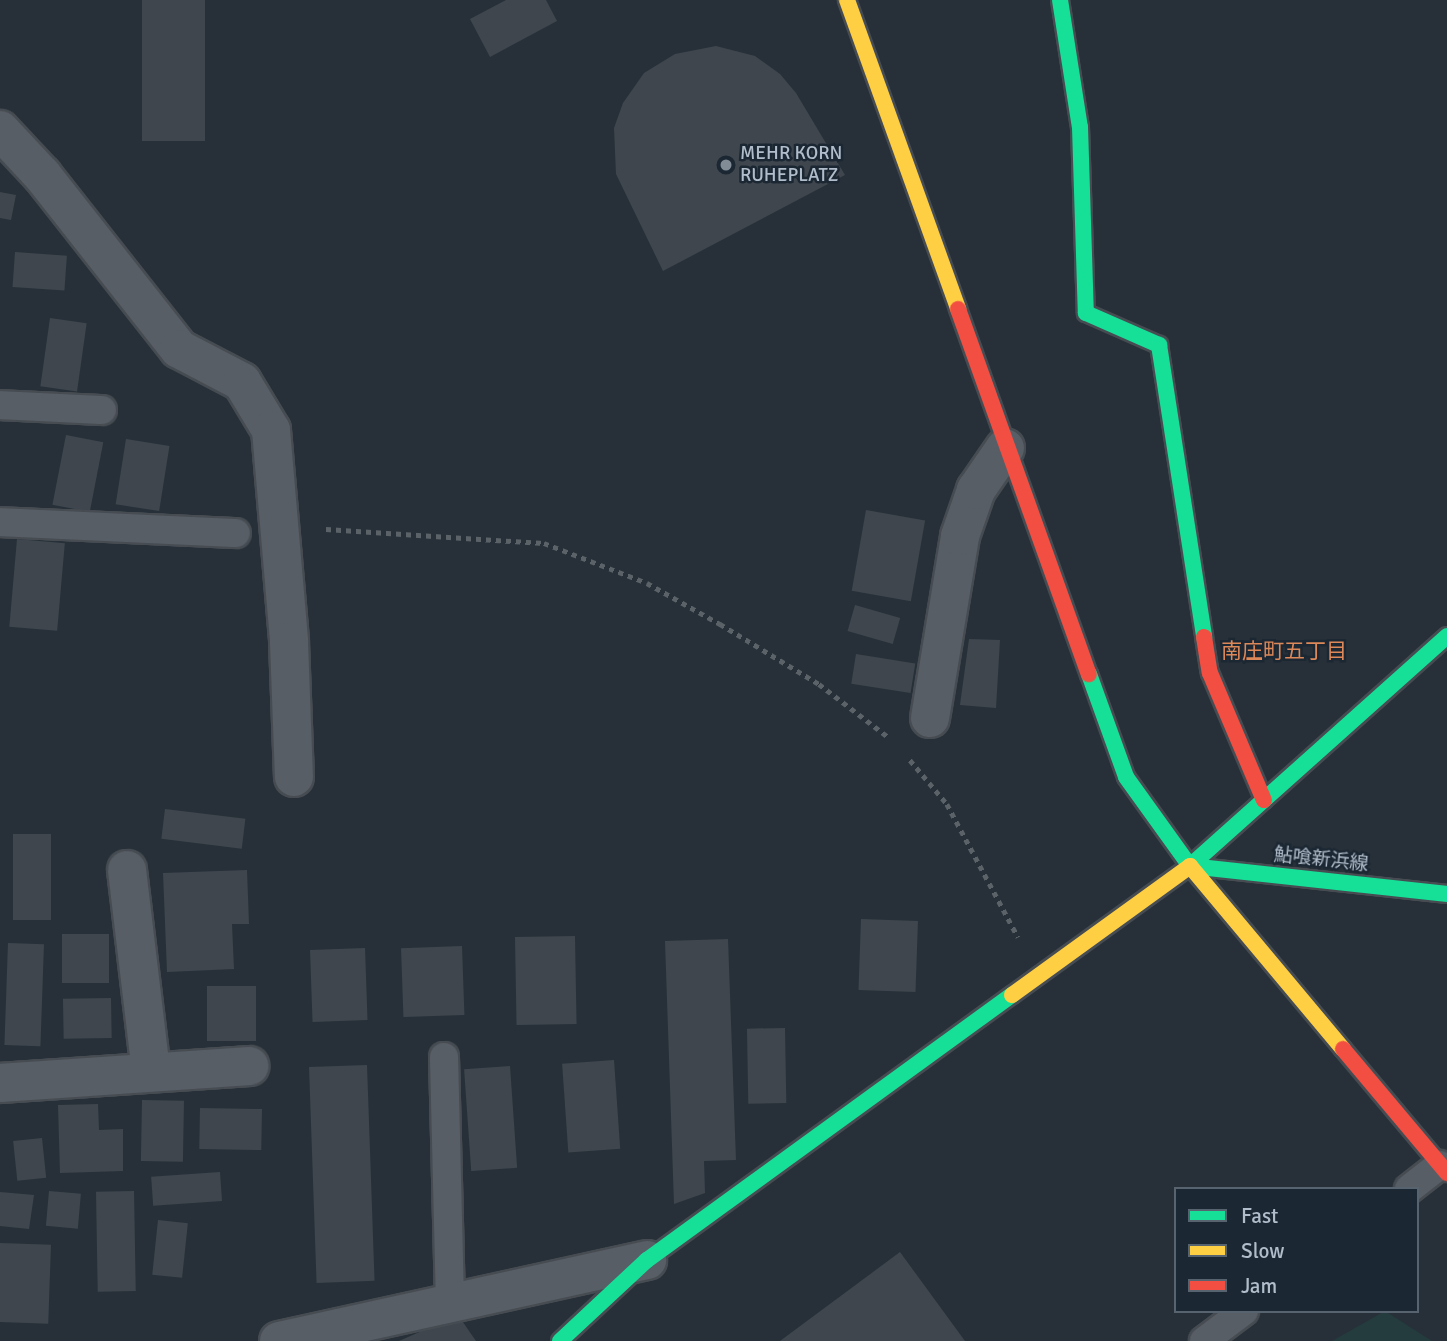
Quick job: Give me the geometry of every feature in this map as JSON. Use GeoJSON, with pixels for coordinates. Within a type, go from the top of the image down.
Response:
{"type":"FeatureCollection","features":[{"type":"Feature","properties":{"kind":"street"},"geometry":{"type":"LineString","coordinates":[[847,0],[1005,448],[1126,777],[1190,866],[1444,1169]]}},
{"type":"Feature","properties":{"kind":"street"},"geometry":{"type":"LineString","coordinates":[[1060,0],[1080,127],[1086,313],[1159,345],[1210,673],[1264,800]]}},
{"type":"Feature","properties":{"kind":"street"},"geometry":{"type":"LineString","coordinates":[[0,130],[42,175],[179,349],[242,382],[271,430],[294,777]]}},
{"type":"Feature","properties":{"kind":"street"},"geometry":{"type":"LineString","coordinates":[[930,718],[960,536],[976,490],[1005,448]]}},
{"type":"Feature","properties":{"kind":"street"},"geometry":{"type":"LineString","coordinates":[[560,1341],[647,1260],[1190,866],[1447,636]]}},
{"type":"Feature","properties":{"kind":"street","name":"鮎喰新浜線"},"geometry":{"type":"LineString","coordinates":[[1190,866],[1447,894]]}},
{"type":"Feature","properties":{"kind":"street"},"geometry":{"type":"LineString","coordinates":[[127,870],[152,1072]]}},
{"type":"Feature","properties":{"kind":"street"},"geometry":{"type":"LineString","coordinates":[[0,1083],[249,1066]]}},
{"type":"Feature","properties":{"kind":"street"},"geometry":{"type":"LineString","coordinates":[[279,1341],[647,1260]]}},
{"type":"Feature","properties":{"kind":"lane"},"geometry":{"type":"LineString","coordinates":[[0,405],[102,411]]}},
{"type":"Feature","properties":{"kind":"lane"},"geometry":{"type":"LineString","coordinates":[[0,522],[236,533]]}},
{"type":"Feature","properties":{"kind":"lane"},"geometry":{"type":"LineString","coordinates":[[444,1057],[450,1303]]}},
{"type":"Feature","properties":{"kind":"lane"},"geometry":{"type":"LineString","coordinates":[[1412,1187],[1444,1169]]}},
{"type":"Feature","properties":{"kind":"lane"},"geometry":{"type":"LineString","coordinates":[[1204,1341],[1241,1313]]}},
{"type":"Feature","properties":{"kind":"path"},"geometry":{"type":"LineString","coordinates":[[278,515],[334,531],[544,543],[648,583],[819,684],[895,742]]}},
{"type":"Feature","properties":{"kind":"path"},"geometry":{"type":"LineString","coordinates":[[903,753],[947,804],[1037,978]]}},
{"type":"Feature","properties":{"kind":"green space"},"geometry":{"type":"Polygon","coordinates":[[[1381,1313],[1388,1313],[1432,1341],[1332,1341],[1381,1313]]]}},
{"type":"Feature","properties":{"kind":"building"},"geometry":{"type":"Polygon","coordinates":[[[142,0],[205,0],[205,141],[142,141],[142,0]]]}},
{"type":"Feature","properties":{"kind":"building"},"geometry":{"type":"Polygon","coordinates":[[[506,0],[546,0],[557,21],[490,57],[470,19],[506,0]]]}},
{"type":"Feature","properties":{"kind":"building","name":"MEHR KORN RUHEPLATZ"},"geometry":{"type":"Polygon","coordinates":[[[716,46],[755,56],[780,74],[796,93],[845,175],[663,271],[616,174],[614,128],[623,103],[644,73],[675,54],[716,46]]]}},
{"type":"Feature","properties":{"kind":"building"},"geometry":{"type":"Polygon","coordinates":[[[0,192],[16,195],[11,220],[0,218],[0,192]]]}},
{"type":"Feature","properties":{"kind":"building"},"geometry":{"type":"Polygon","coordinates":[[[15,252],[67,256],[64,291],[13,287],[15,252]]]}},
{"type":"Feature","properties":{"kind":"building"},"geometry":{"type":"Polygon","coordinates":[[[50,318],[87,323],[77,391],[40,386],[50,318]]]}},
{"type":"Feature","properties":{"kind":"building"},"geometry":{"type":"Polygon","coordinates":[[[66,435],[103,442],[90,512],[52,505],[66,435]]]}},
{"type":"Feature","properties":{"kind":"building"},"geometry":{"type":"Polygon","coordinates":[[[126,439],[169,446],[159,511],[116,504],[126,439]]]}},
{"type":"Feature","properties":{"kind":"building"},"geometry":{"type":"Polygon","coordinates":[[[866,510],[925,520],[911,601],[852,591],[866,510]]]}},
{"type":"Feature","properties":{"kind":"building"},"geometry":{"type":"Polygon","coordinates":[[[17,539],[65,543],[57,631],[9,627],[17,539]]]}},
{"type":"Feature","properties":{"kind":"building"},"geometry":{"type":"Polygon","coordinates":[[[855,605],[900,618],[893,644],[848,631],[855,605]]]}},
{"type":"Feature","properties":{"kind":"building"},"geometry":{"type":"Polygon","coordinates":[[[969,639],[1000,640],[996,708],[960,705],[969,639]]]}},
{"type":"Feature","properties":{"kind":"building"},"geometry":{"type":"Polygon","coordinates":[[[856,654],[915,663],[911,693],[851,684],[856,654]]]}},
{"type":"Feature","properties":{"kind":"building"},"geometry":{"type":"Polygon","coordinates":[[[165,809],[245,819],[242,849],[161,839],[165,809]]]}},
{"type":"Feature","properties":{"kind":"building"},"geometry":{"type":"Polygon","coordinates":[[[13,834],[51,834],[51,920],[13,920],[13,834]]]}},
{"type":"Feature","properties":{"kind":"building"},"geometry":{"type":"Polygon","coordinates":[[[247,870],[249,924],[232,924],[234,969],[167,972],[163,873],[247,870]]]}},
{"type":"Feature","properties":{"kind":"building"},"geometry":{"type":"Polygon","coordinates":[[[861,919],[918,921],[915,992],[859,990],[861,919]]]}},
{"type":"Feature","properties":{"kind":"building"},"geometry":{"type":"Polygon","coordinates":[[[62,934],[109,934],[109,983],[62,983],[62,934]]]}},
{"type":"Feature","properties":{"kind":"building"},"geometry":{"type":"Polygon","coordinates":[[[575,936],[577,1024],[517,1025],[515,937],[575,936]]]}},
{"type":"Feature","properties":{"kind":"building"},"geometry":{"type":"Polygon","coordinates":[[[728,939],[736,1160],[704,1161],[705,1193],[674,1204],[665,941],[728,939]]]}},
{"type":"Feature","properties":{"kind":"building"},"geometry":{"type":"Polygon","coordinates":[[[8,943],[44,944],[40,1046],[4,1045],[8,943]]]}},
{"type":"Feature","properties":{"kind":"building"},"geometry":{"type":"Polygon","coordinates":[[[462,946],[464,1015],[403,1017],[401,948],[462,946]]]}},
{"type":"Feature","properties":{"kind":"building"},"geometry":{"type":"Polygon","coordinates":[[[365,948],[368,1020],[313,1022],[310,950],[365,948]]]}},
{"type":"Feature","properties":{"kind":"building"},"geometry":{"type":"Polygon","coordinates":[[[207,986],[256,986],[256,1041],[207,1041],[207,986]]]}},
{"type":"Feature","properties":{"kind":"building"},"geometry":{"type":"Polygon","coordinates":[[[111,998],[112,1038],[64,1039],[63,999],[111,998]]]}},
{"type":"Feature","properties":{"kind":"building"},"geometry":{"type":"Polygon","coordinates":[[[785,1028],[786,1103],[748,1104],[747,1029],[785,1028]]]}},
{"type":"Feature","properties":{"kind":"building"},"geometry":{"type":"Polygon","coordinates":[[[614,1060],[620,1149],[568,1152],[562,1064],[614,1060]]]}},
{"type":"Feature","properties":{"kind":"building"},"geometry":{"type":"Polygon","coordinates":[[[367,1065],[375,1281],[317,1283],[309,1067],[367,1065]]]}},
{"type":"Feature","properties":{"kind":"building"},"geometry":{"type":"Polygon","coordinates":[[[510,1066],[517,1168],[471,1171],[464,1069],[510,1066]]]}},
{"type":"Feature","properties":{"kind":"building"},"geometry":{"type":"Polygon","coordinates":[[[142,1100],[184,1101],[183,1162],[141,1161],[142,1100]]]}},
{"type":"Feature","properties":{"kind":"building"},"geometry":{"type":"Polygon","coordinates":[[[98,1104],[99,1130],[123,1129],[123,1171],[60,1173],[58,1105],[98,1104]]]}},
{"type":"Feature","properties":{"kind":"building"},"geometry":{"type":"Polygon","coordinates":[[[200,1108],[262,1109],[261,1150],[199,1149],[200,1108]]]}},
{"type":"Feature","properties":{"kind":"building"},"geometry":{"type":"Polygon","coordinates":[[[42,1138],[46,1178],[17,1181],[13,1141],[42,1138]]]}},
{"type":"Feature","properties":{"kind":"building"},"geometry":{"type":"Polygon","coordinates":[[[220,1172],[222,1201],[153,1206],[151,1177],[220,1172]]]}},
{"type":"Feature","properties":{"kind":"building"},"geometry":{"type":"Polygon","coordinates":[[[49,1191],[81,1194],[78,1229],[46,1226],[49,1191]]]}},
{"type":"Feature","properties":{"kind":"building"},"geometry":{"type":"Polygon","coordinates":[[[134,1191],[136,1291],[98,1292],[96,1192],[134,1191]]]}},
{"type":"Feature","properties":{"kind":"building"},"geometry":{"type":"Polygon","coordinates":[[[0,1192],[34,1195],[29,1229],[0,1226],[0,1192]]]}},
{"type":"Feature","properties":{"kind":"building"},"geometry":{"type":"Polygon","coordinates":[[[158,1220],[188,1223],[182,1278],[152,1275],[158,1220]]]}},
{"type":"Feature","properties":{"kind":"building"},"geometry":{"type":"Polygon","coordinates":[[[0,1243],[51,1245],[48,1324],[0,1322],[0,1243]]]}},
{"type":"Feature","properties":{"kind":"building"},"geometry":{"type":"Polygon","coordinates":[[[900,1252],[965,1341],[780,1341],[900,1252]]]}},
{"type":"Feature","properties":{"kind":"building"},"geometry":{"type":"Polygon","coordinates":[[[458,1315],[476,1341],[399,1341],[458,1315]]]}},
{"type":"Feature","properties":{"kind":"traffic: fast"},"geometry":{"type":"LineString","coordinates":[[1060,0],[1080,127],[1086,313],[1159,345],[1204,637]]}},
{"type":"Feature","properties":{"kind":"traffic: fast"},"geometry":{"type":"LineString","coordinates":[[1089,674],[1126,777],[1190,866],[1447,636]]}},
{"type":"Feature","properties":{"kind":"traffic: fast"},"geometry":{"type":"LineString","coordinates":[[1190,866],[1447,894]]}},
{"type":"Feature","properties":{"kind":"traffic: fast"},"geometry":{"type":"LineString","coordinates":[[560,1341],[647,1260],[1012,995]]}},
{"type":"Feature","properties":{"kind":"traffic: slow"},"geometry":{"type":"LineString","coordinates":[[847,0],[958,309]]}},
{"type":"Feature","properties":{"kind":"traffic: slow"},"geometry":{"type":"LineString","coordinates":[[1012,995],[1190,866],[1343,1049]]}},
{"type":"Feature","properties":{"kind":"traffic: jam"},"geometry":{"type":"LineString","coordinates":[[958,309],[1089,674]]}},
{"type":"Feature","properties":{"kind":"traffic: jam"},"geometry":{"type":"LineString","coordinates":[[1204,637],[1210,673],[1264,800]]}},
{"type":"Feature","properties":{"kind":"traffic: jam"},"geometry":{"type":"LineString","coordinates":[[1343,1049],[1447,1173]]}},
{"type":"Feature","properties":{"kind":"place","name":"MEHR KORN RUHEPLATZ"},"geometry":{"type":"Point","coordinates":[726,165]}},
{"type":"Feature","properties":{"kind":"district","name":"南庄町五丁目"},"geometry":{"type":"Point","coordinates":[1284,651]}}]}
